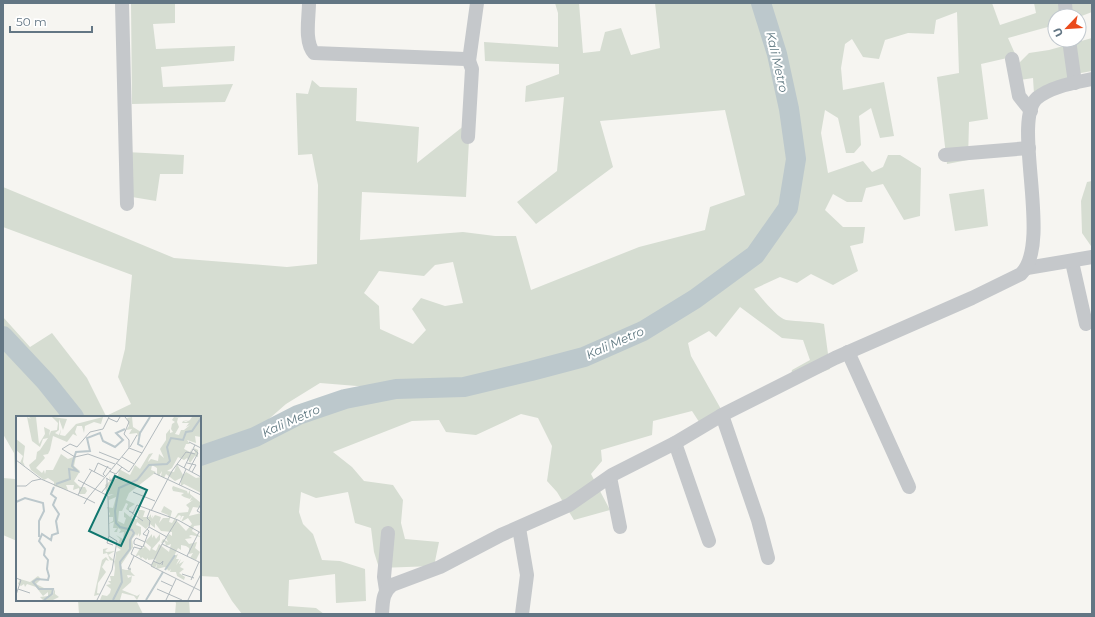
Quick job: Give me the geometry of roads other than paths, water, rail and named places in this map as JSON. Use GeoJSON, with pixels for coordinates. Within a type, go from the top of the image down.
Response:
{"type":"FeatureCollection","features":[{"type":"Feature","properties":{"kind":"street"},"geometry":{"type":"LineString","coordinates":[[122,3],[127,204]]}},
{"type":"Feature","properties":{"kind":"street"},"geometry":{"type":"LineString","coordinates":[[309,3],[310,49],[319,55],[465,59],[469,61]]}},
{"type":"Feature","properties":{"kind":"street"},"geometry":{"type":"LineString","coordinates":[[468,137],[472,69],[469,61],[477,3]]}},
{"type":"Feature","properties":{"kind":"street"},"geometry":{"type":"LineString","coordinates":[[1071,48],[1075,83]]}},
{"type":"Feature","properties":{"kind":"street"},"geometry":{"type":"LineString","coordinates":[[1012,59],[1019,96],[1031,111]]}},
{"type":"Feature","properties":{"kind":"street"},"geometry":{"type":"LineString","coordinates":[[1027,268],[1034,244],[1029,148],[1031,111],[1035,101],[1046,93],[1092,79]]}},
{"type":"Feature","properties":{"kind":"street"},"geometry":{"type":"LineString","coordinates":[[945,155],[1029,148]]}},
{"type":"Feature","properties":{"kind":"street"},"geometry":{"type":"LineString","coordinates":[[386,590],[398,582],[440,567],[501,535],[569,505],[610,477],[675,443],[722,415],[848,352],[1015,278],[1027,268],[1072,262],[1092,257]]}},
{"type":"Feature","properties":{"kind":"street"},"geometry":{"type":"LineString","coordinates":[[1072,262],[1086,324]]}},
{"type":"Feature","properties":{"kind":"street"},"geometry":{"type":"LineString","coordinates":[[848,352],[909,488]]}},
{"type":"Feature","properties":{"kind":"street"},"geometry":{"type":"LineString","coordinates":[[722,415],[752,501],[768,558]]}},
{"type":"Feature","properties":{"kind":"street"},"geometry":{"type":"LineString","coordinates":[[675,443],[709,541]]}},
{"type":"Feature","properties":{"kind":"street"},"geometry":{"type":"LineString","coordinates":[[610,477],[620,527]]}},
{"type":"Feature","properties":{"kind":"street"},"geometry":{"type":"LineString","coordinates":[[519,528],[528,575],[522,614]]}},
{"type":"Feature","properties":{"kind":"street"},"geometry":{"type":"LineString","coordinates":[[382,614],[383,600],[386,590],[384,577],[388,533]]}},
{"type":"Feature","properties":{"kind":"waterway","name":"Kali Metro"},"geometry":{"type":"LineString","coordinates":[[201,456],[255,437],[298,415],[345,399],[396,389],[464,387],[584,357],[643,331],[695,299],[755,255],[788,208],[796,159],[789,109],[777,54],[761,3]]}},
{"type":"Feature","properties":{"kind":"waterway","name":"Kali Metro"},"geometry":{"type":"LineString","coordinates":[[3,336],[46,382],[73,416]]}}]}
